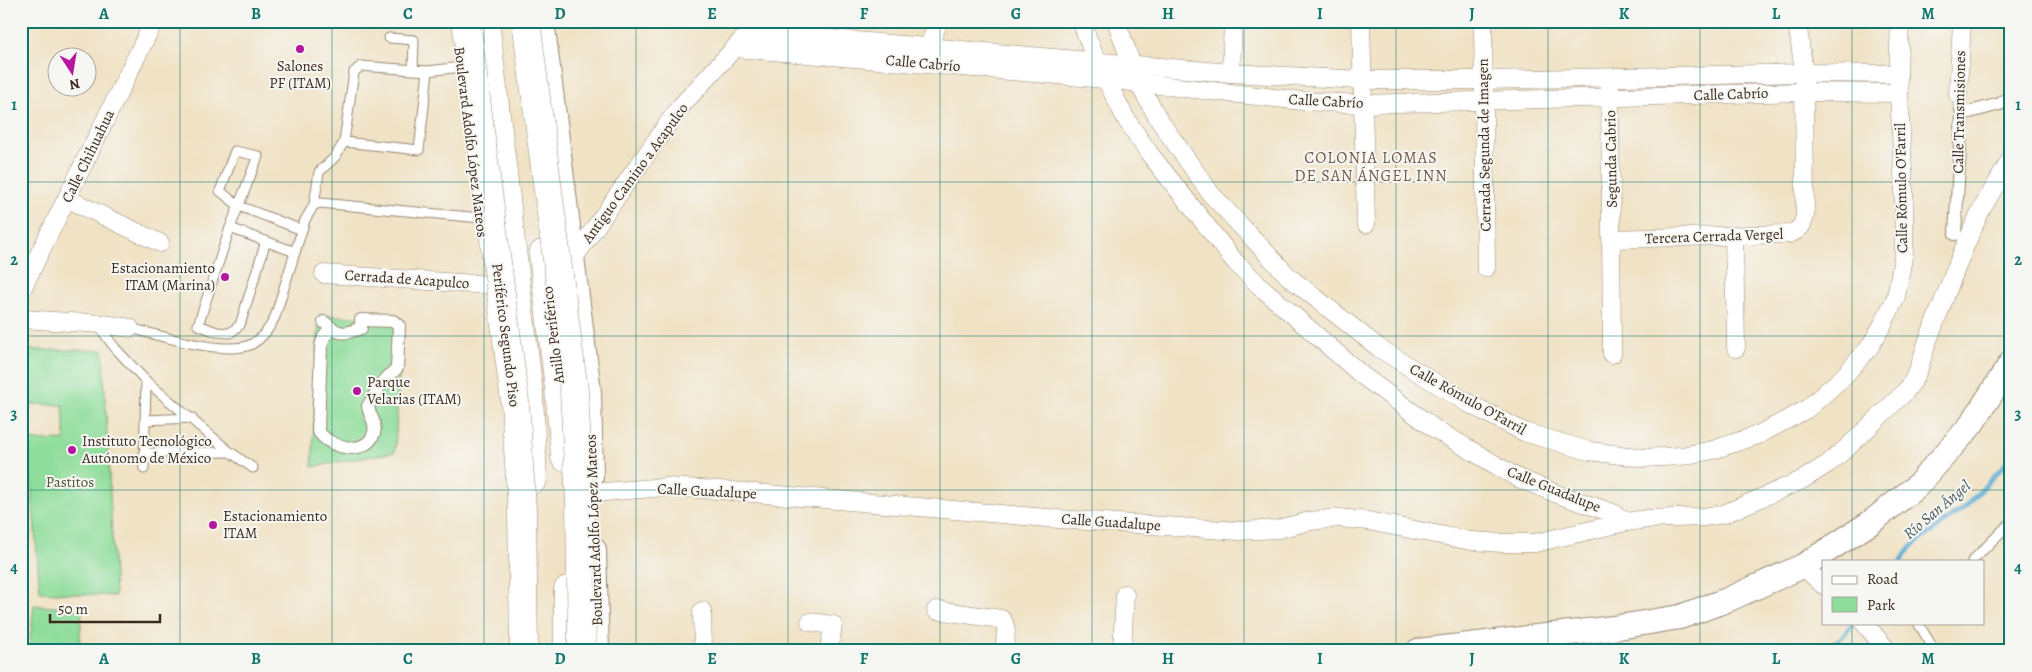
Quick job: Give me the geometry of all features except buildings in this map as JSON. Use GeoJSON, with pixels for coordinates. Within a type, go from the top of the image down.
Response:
{"type":"FeatureCollection","features":[{"type":"Feature","properties":{"kind":"highway","name":"Periférico Segundo Piso"},"geometry":{"type":"LineString","coordinates":[[466,21],[516,402],[522,510],[524,651]]}},
{"type":"Feature","properties":{"kind":"highway","name":"Anillo Periférico"},"geometry":{"type":"LineString","coordinates":[[485,21],[529,394],[534,503],[536,651]]}},
{"type":"Feature","properties":{"kind":"highway","name":"Anillo Periférico"},"geometry":{"type":"LineString","coordinates":[[514,21],[559,389],[569,508],[568,651]]}},
{"type":"Feature","properties":{"kind":"highway"},"geometry":{"type":"LineString","coordinates":[[526,21],[574,391],[580,503],[582,651]]}},
{"type":"Feature","properties":{"kind":"highway"},"geometry":{"type":"LineString","coordinates":[[522,81],[530,21]]}},
{"type":"Feature","properties":{"kind":"highway"},"geometry":{"type":"LineString","coordinates":[[462,76],[504,183]]}},
{"type":"Feature","properties":{"kind":"highway"},"geometry":{"type":"LineString","coordinates":[[569,508],[574,547]]}},
{"type":"Feature","properties":{"kind":"main road","name":"Boulevard Adolfo López Mateos"},"geometry":{"type":"LineString","coordinates":[[455,21],[490,285],[514,496],[513,651]]}},
{"type":"Feature","properties":{"kind":"main road","name":"Boulevard Adolfo López Mateos"},"geometry":{"type":"LineString","coordinates":[[542,21],[590,391],[598,651]]}},
{"type":"Feature","properties":{"kind":"main road"},"geometry":{"type":"LineString","coordinates":[[1418,651],[1604,629],[1680,616],[1727,600],[1802,566],[1870,523],[1917,486],[1971,425],[2011,363]]}},
{"type":"Feature","properties":{"kind":"street","name":"Calle Chihuahua"},"geometry":{"type":"LineString","coordinates":[[21,291],[68,199],[154,21]]}},
{"type":"Feature","properties":{"kind":"street"},"geometry":{"type":"LineString","coordinates":[[925,55],[939,21]]}},
{"type":"Feature","properties":{"kind":"street"},"geometry":{"type":"LineString","coordinates":[[1081,21],[1096,60],[1106,79]]}},
{"type":"Feature","properties":{"kind":"street","name":"Calle Rómulo O'Farril"},"geometry":{"type":"LineString","coordinates":[[1116,21],[1139,84],[1158,120],[1211,194],[1289,276],[1379,348],[1466,402],[1524,432],[1589,451],[1644,458],[1681,456],[1713,450],[1758,436],[1807,409],[1844,377],[1869,348],[1896,297],[1904,252],[1904,191],[1899,93]]}},
{"type":"Feature","properties":{"kind":"street"},"geometry":{"type":"LineString","coordinates":[[1231,73],[1233,21]]}},
{"type":"Feature","properties":{"kind":"street"},"geometry":{"type":"LineString","coordinates":[[1361,21],[1366,224]]}},
{"type":"Feature","properties":{"kind":"street","name":"Cerrada Segunda de Imagen"},"geometry":{"type":"LineString","coordinates":[[1482,21],[1486,268]]}},
{"type":"Feature","properties":{"kind":"street"},"geometry":{"type":"LineString","coordinates":[[1797,21],[1804,74],[1804,92]]}},
{"type":"Feature","properties":{"kind":"street"},"geometry":{"type":"LineString","coordinates":[[1899,93],[1900,21]]}},
{"type":"Feature","properties":{"kind":"street","name":"Calle Transmisiones"},"geometry":{"type":"LineString","coordinates":[[1954,234],[1962,114],[1958,94],[1962,21]]}},
{"type":"Feature","properties":{"kind":"street","name":"Antiguo Camino a Acapulco"},"geometry":{"type":"LineString","coordinates":[[573,259],[679,108],[755,27]]}},
{"type":"Feature","properties":{"kind":"street","name":"Calle Cabrío"},"geometry":{"type":"LineString","coordinates":[[755,27],[925,55],[1139,84],[1302,101],[1362,104],[1804,92],[1899,93]]}},
{"type":"Feature","properties":{"kind":"street","name":"Calle Cabrío"},"geometry":{"type":"LineString","coordinates":[[735,48],[1096,60],[1231,73],[1362,80],[1898,74]]}},
{"type":"Feature","properties":{"kind":"street","name":"Segunda Cabrio"},"geometry":{"type":"LineString","coordinates":[[1611,78],[1612,354]]}},
{"type":"Feature","properties":{"kind":"street","name":"Calle Guadalupe"},"geometry":{"type":"LineString","coordinates":[[1106,79],[1126,119],[1149,153],[1236,263],[1260,287],[1356,369],[1435,429],[1516,477],[1557,494],[1613,513],[1626,522]]}},
{"type":"Feature","properties":{"kind":"street","name":"Tercera Cerrada Vergel"},"geometry":{"type":"LineString","coordinates":[[1612,239],[1789,234],[1799,231],[1806,215],[1804,92]]}},
{"type":"Feature","properties":{"kind":"street"},"geometry":{"type":"LineString","coordinates":[[1962,114],[2000,104],[2011,96]]}},
{"type":"Feature","properties":{"kind":"street","name":"Calle Guadalupe"},"geometry":{"type":"LineString","coordinates":[[592,493],[666,487],[718,490],[1049,518],[1239,531],[1278,529],[1310,521],[1339,518],[1368,521],[1471,541],[1503,543],[1535,543],[1646,519],[1703,517],[1724,514],[1802,480],[1829,463],[1905,392],[1920,368],[1928,340],[1962,252],[1980,212],[2011,159]]}},
{"type":"Feature","properties":{"kind":"street"},"geometry":{"type":"LineString","coordinates":[[68,199],[160,243]]}},
{"type":"Feature","properties":{"kind":"street"},"geometry":{"type":"LineString","coordinates":[[1734,236],[1736,348]]}},
{"type":"Feature","properties":{"kind":"street","name":"Cerrada de Acapulco"},"geometry":{"type":"LineString","coordinates":[[324,274],[490,285]]}},
{"type":"Feature","properties":{"kind":"street"},"geometry":{"type":"LineString","coordinates":[[21,319],[96,323],[130,328]]}},
{"type":"Feature","properties":{"kind":"street"},"geometry":{"type":"LineString","coordinates":[[361,320],[394,321],[399,326],[397,368],[381,384],[368,406],[374,423],[374,434],[366,443],[355,447],[343,447],[328,441],[320,435],[318,430],[321,346],[328,325],[339,333],[347,333],[361,328],[361,320]]}},
{"type":"Feature","properties":{"kind":"street"},"geometry":{"type":"LineString","coordinates":[[1802,566],[1822,583]]}},
{"type":"Feature","properties":{"kind":"street"},"geometry":{"type":"LineString","coordinates":[[1122,651],[1125,594]]}},
{"type":"Feature","properties":{"kind":"street"},"geometry":{"type":"LineString","coordinates":[[936,610],[1001,619],[1006,627],[1004,651]]}},
{"type":"Feature","properties":{"kind":"street"},"geometry":{"type":"LineString","coordinates":[[702,611],[703,651]]}},
{"type":"Feature","properties":{"kind":"street"},"geometry":{"type":"LineString","coordinates":[[810,622],[833,625],[829,651]]}},
{"type":"Feature","properties":{"kind":"street"},"geometry":{"type":"LineString","coordinates":[[1865,624],[1888,651]]}},
{"type":"Feature","properties":{"kind":"lane"},"geometry":{"type":"LineString","coordinates":[[389,38],[414,40],[413,70]]}},
{"type":"Feature","properties":{"kind":"lane"},"geometry":{"type":"LineString","coordinates":[[130,328],[207,346],[240,347],[253,343],[270,328],[275,317],[305,220],[314,205],[319,172],[335,157],[344,142],[354,72],[361,66],[428,71],[462,76]]}},
{"type":"Feature","properties":{"kind":"lane"},"geometry":{"type":"LineString","coordinates":[[344,142],[419,150],[428,71]]}},
{"type":"Feature","properties":{"kind":"lane"},"geometry":{"type":"LineString","coordinates":[[266,240],[240,324],[230,333],[217,332],[198,325],[230,228],[239,206],[258,156],[235,151],[220,190],[239,206],[302,230]]}},
{"type":"Feature","properties":{"kind":"lane"},"geometry":{"type":"LineString","coordinates":[[314,205],[320,203],[481,218]]}},
{"type":"Feature","properties":{"kind":"lane"},"geometry":{"type":"LineString","coordinates":[[230,228],[295,252]]}},
{"type":"Feature","properties":{"kind":"lane"},"geometry":{"type":"LineString","coordinates":[[96,323],[115,348],[146,381],[230,452],[254,468]]}},
{"type":"Feature","properties":{"kind":"lane"},"geometry":{"type":"LineString","coordinates":[[144,469],[146,381]]}},
{"type":"Feature","properties":{"kind":"lane"},"geometry":{"type":"LineString","coordinates":[[145,420],[192,418]]}},
{"type":"Feature","properties":{"kind":"lane"},"geometry":{"type":"LineString","coordinates":[[144,453],[230,452]]}},
{"type":"Feature","properties":{"kind":"lane"},"geometry":{"type":"LineString","coordinates":[[1973,560],[2011,522]]}},
{"type":"Feature","properties":{"kind":"lane"},"geometry":{"type":"LineString","coordinates":[[1919,624],[1932,646],[1931,651]]}},
{"type":"Feature","properties":{"kind":"green space","name":"Parque Velarias (ITAM)"},"geometry":{"type":"Polygon","coordinates":[[[319,315],[402,320],[395,452],[312,467],[319,315]]]}},
{"type":"Feature","properties":{"kind":"green space","name":"Pastitos"},"geometry":{"type":"Polygon","coordinates":[[[21,350],[103,350],[115,596],[40,592],[28,441],[65,440],[63,405],[21,404],[21,350]]]}},
{"type":"Feature","properties":{"kind":"green space"},"geometry":{"type":"Polygon","coordinates":[[[34,605],[82,610],[79,651],[29,651],[34,605]]]}},
{"type":"Feature","properties":{"kind":"waterway","name":"Río San Ángel"},"geometry":{"type":"LineString","coordinates":[[1902,560],[1911,547],[1966,506],[2011,458]]}},
{"type":"Feature","properties":{"kind":"waterway","name":"Río San Ángel"},"geometry":{"type":"LineString","coordinates":[[1828,651],[1854,624]]}},
{"type":"Feature","properties":{"kind":"place","name":"Salones PF (ITAM)"},"geometry":{"type":"Point","coordinates":[300,49]}},
{"type":"Feature","properties":{"kind":"place","name":"Estacionamiento ITAM (Marina)"},"geometry":{"type":"Point","coordinates":[225,277]}},
{"type":"Feature","properties":{"kind":"place","name":"Parque Velarias (ITAM)"},"geometry":{"type":"Point","coordinates":[357,391]}},
{"type":"Feature","properties":{"kind":"place","name":"Instituto Tecnológico Autónomo de México"},"geometry":{"type":"Point","coordinates":[72,450]}},
{"type":"Feature","properties":{"kind":"place","name":"Estacionamiento ITAM"},"geometry":{"type":"Point","coordinates":[213,525]}},
{"type":"Feature","properties":{"kind":"district","name":"COLONIA LOMAS DE SAN ÁNGEL INN"},"geometry":{"type":"Point","coordinates":[1371,167]}}]}
